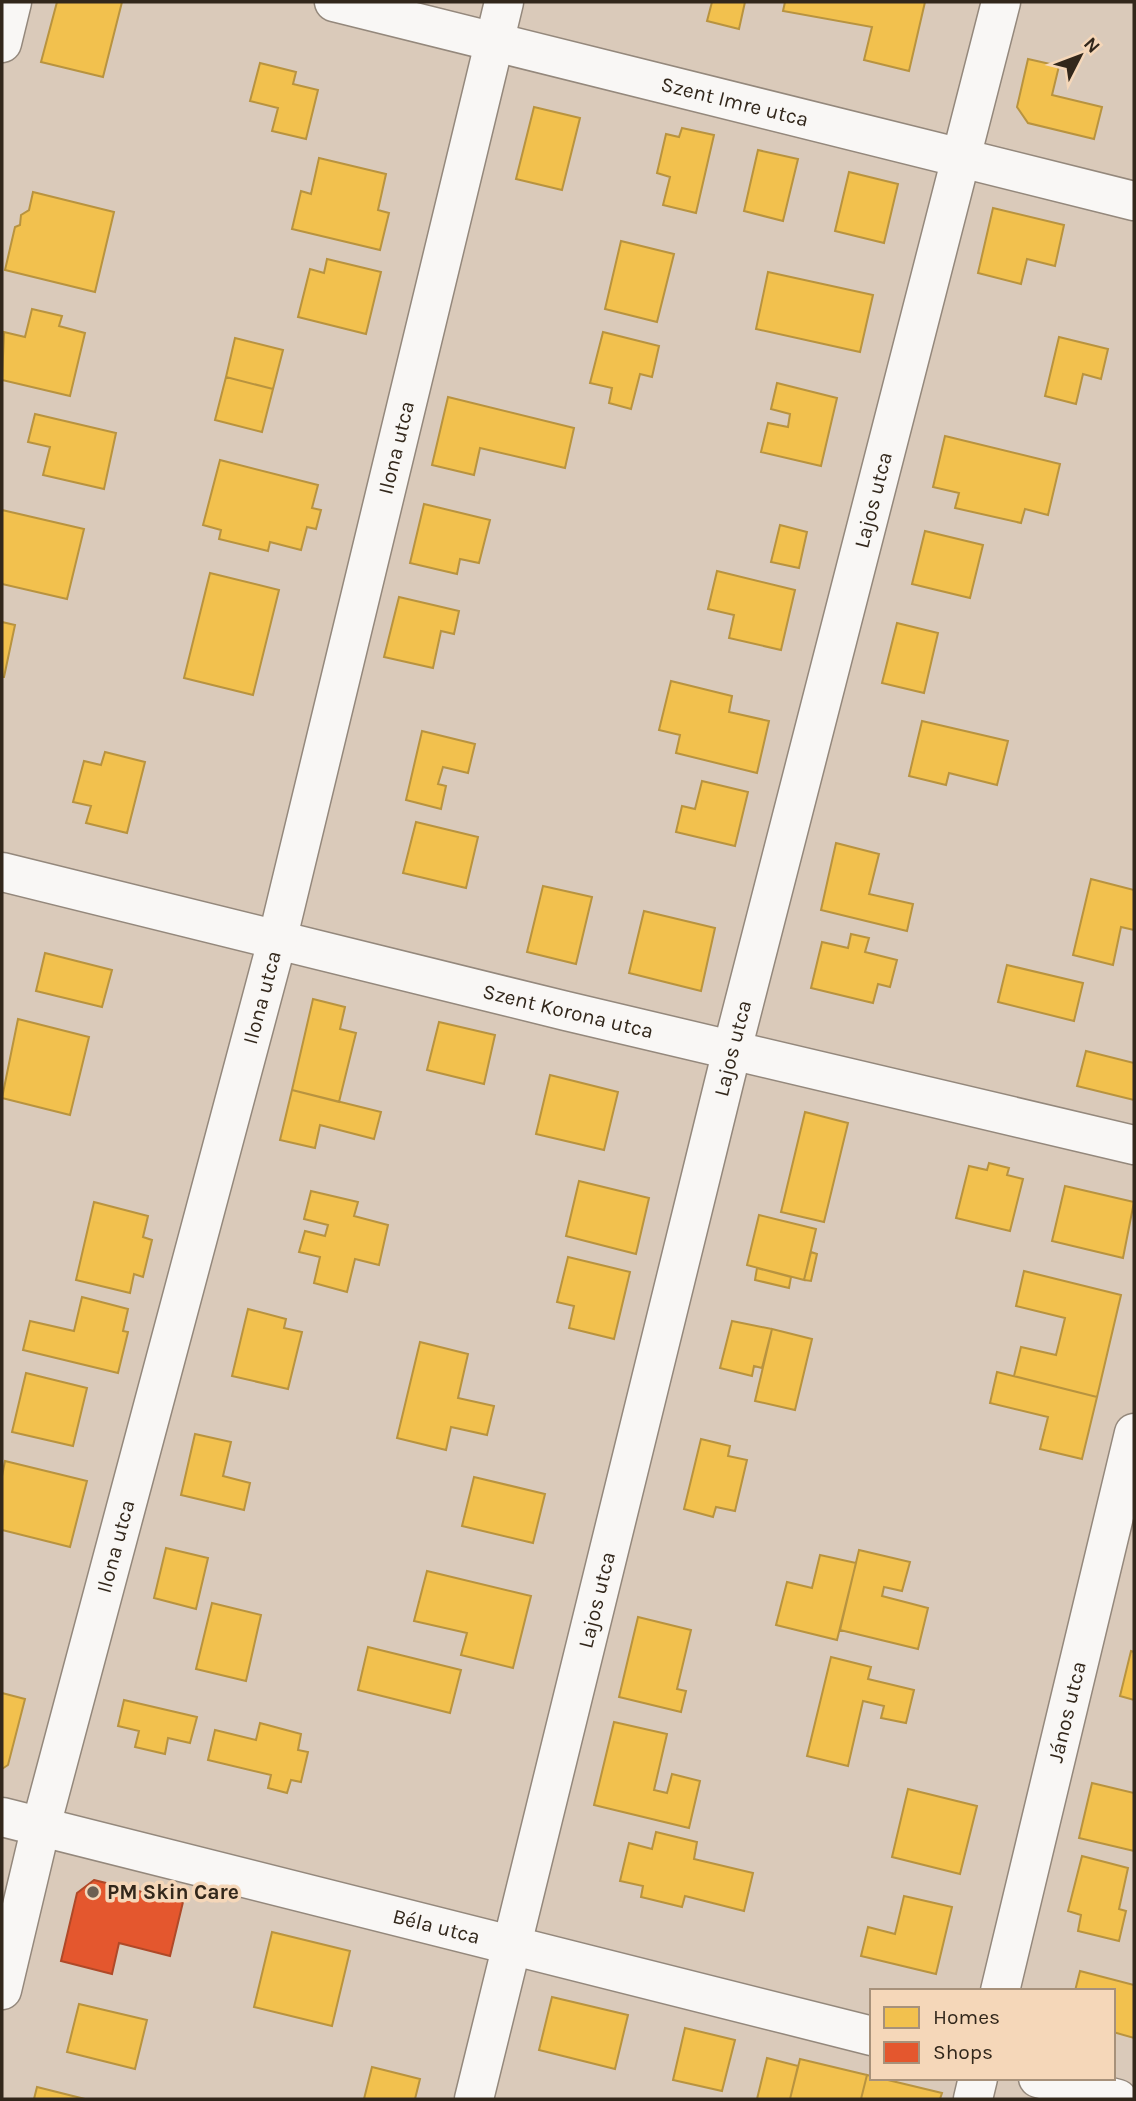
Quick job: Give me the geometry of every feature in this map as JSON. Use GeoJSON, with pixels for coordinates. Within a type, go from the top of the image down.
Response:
{"type":"FeatureCollection","features":[{"type":"Feature","properties":{"kind":"street"},"geometry":{"type":"LineString","coordinates":[[2,43],[12,2]]}},
{"type":"Feature","properties":{"kind":"street","name":"Szent Imre utca"},"geometry":{"type":"LineString","coordinates":[[334,2],[1134,201]]}},
{"type":"Feature","properties":{"kind":"street","name":"Ilona utca"},"geometry":{"type":"LineString","coordinates":[[2,1990],[41,1826],[277,941],[504,2]]}},
{"type":"Feature","properties":{"kind":"street","name":"Lajos utca"},"geometry":{"type":"LineString","coordinates":[[474,2099],[732,1050],[1001,2]]}},
{"type":"Feature","properties":{"kind":"street","name":"Szent Korona utca"},"geometry":{"type":"LineString","coordinates":[[2,872],[277,941],[1134,1145]]}},
{"type":"Feature","properties":{"kind":"street","name":"János utca"},"geometry":{"type":"LineString","coordinates":[[999,1989],[1134,1433]]}},
{"type":"Feature","properties":{"kind":"street","name":"Béla utca"},"geometry":{"type":"LineString","coordinates":[[2,1817],[870,2036]]}},
{"type":"Feature","properties":{"kind":"street"},"geometry":{"type":"LineString","coordinates":[[973,2099],[978,2080]]}},
{"type":"Feature","properties":{"kind":"street"},"geometry":{"type":"LineString","coordinates":[[1046,2080],[1118,2099]]}},
{"type":"Feature","properties":{"kind":"building: Homes"},"geometry":{"type":"Polygon","coordinates":[[[57,2],[122,2],[103,77],[41,62],[57,2]]]}},
{"type":"Feature","properties":{"kind":"building: Homes"},"geometry":{"type":"Polygon","coordinates":[[[712,2],[745,2],[739,29],[707,21],[712,2]]]}},
{"type":"Feature","properties":{"kind":"building: Homes"},"geometry":{"type":"Polygon","coordinates":[[[785,2],[925,2],[909,71],[864,60],[872,27],[783,11],[785,2]]]}},
{"type":"Feature","properties":{"kind":"building: Homes"},"geometry":{"type":"Polygon","coordinates":[[[1028,59],[1059,66],[1052,95],[1102,107],[1094,139],[1028,123],[1017,107],[1028,59]]]}},
{"type":"Feature","properties":{"kind":"building: Homes"},"geometry":{"type":"Polygon","coordinates":[[[260,63],[296,72],[293,84],[318,90],[306,139],[272,131],[278,108],[250,101],[260,63]]]}},
{"type":"Feature","properties":{"kind":"building: Homes"},"geometry":{"type":"Polygon","coordinates":[[[534,107],[580,118],[562,190],[516,179],[534,107]]]}},
{"type":"Feature","properties":{"kind":"building: Homes"},"geometry":{"type":"Polygon","coordinates":[[[682,128],[714,135],[696,213],[663,205],[670,177],[657,173],[666,134],[679,137],[682,128]]]}},
{"type":"Feature","properties":{"kind":"building: Homes"},"geometry":{"type":"Polygon","coordinates":[[[758,150],[798,159],[783,221],[744,211],[758,150]]]}},
{"type":"Feature","properties":{"kind":"building: Homes"},"geometry":{"type":"Polygon","coordinates":[[[319,158],[386,174],[378,210],[389,213],[380,250],[292,229],[301,191],[311,194],[319,158]]]}},
{"type":"Feature","properties":{"kind":"building: Homes"},"geometry":{"type":"Polygon","coordinates":[[[849,172],[898,184],[884,243],[835,231],[849,172]]]}},
{"type":"Feature","properties":{"kind":"building: Homes"},"geometry":{"type":"Polygon","coordinates":[[[33,192],[114,212],[95,292],[5,270],[15,227],[20,225],[21,215],[29,210],[33,192]]]}},
{"type":"Feature","properties":{"kind":"building: Homes"},"geometry":{"type":"Polygon","coordinates":[[[993,208],[1064,225],[1055,266],[1027,259],[1021,284],[978,273],[993,208]]]}},
{"type":"Feature","properties":{"kind":"building: Homes"},"geometry":{"type":"Polygon","coordinates":[[[621,241],[674,254],[657,322],[605,309],[621,241]]]}},
{"type":"Feature","properties":{"kind":"building: Homes"},"geometry":{"type":"Polygon","coordinates":[[[327,259],[381,272],[366,334],[298,317],[310,269],[324,273],[327,259]]]}},
{"type":"Feature","properties":{"kind":"building: Homes"},"geometry":{"type":"Polygon","coordinates":[[[768,272],[873,295],[860,352],[756,329],[768,272]]]}},
{"type":"Feature","properties":{"kind":"building: Homes"},"geometry":{"type":"Polygon","coordinates":[[[32,309],[62,316],[59,326],[85,333],[70,396],[2,380],[4,332],[25,337],[32,309]]]}},
{"type":"Feature","properties":{"kind":"building: Homes"},"geometry":{"type":"Polygon","coordinates":[[[603,332],[659,346],[652,377],[640,374],[631,409],[609,403],[612,388],[590,383],[603,332]]]}},
{"type":"Feature","properties":{"kind":"building: Homes"},"geometry":{"type":"Polygon","coordinates":[[[1059,337],[1108,349],[1101,379],[1083,374],[1076,404],[1045,396],[1059,337]]]}},
{"type":"Feature","properties":{"kind":"building: Homes"},"geometry":{"type":"Polygon","coordinates":[[[235,338],[283,350],[273,389],[226,377],[235,338]]]}},
{"type":"Feature","properties":{"kind":"building: Homes"},"geometry":{"type":"Polygon","coordinates":[[[226,377],[273,389],[262,432],[215,420],[226,377]]]}},
{"type":"Feature","properties":{"kind":"building: Homes"},"geometry":{"type":"Polygon","coordinates":[[[777,383],[837,398],[821,466],[761,452],[768,423],[788,427],[790,414],[771,409],[777,383]]]}},
{"type":"Feature","properties":{"kind":"building: Homes"},"geometry":{"type":"Polygon","coordinates":[[[448,397],[574,428],[565,468],[480,448],[474,475],[432,465],[448,397]]]}},
{"type":"Feature","properties":{"kind":"building: Homes"},"geometry":{"type":"Polygon","coordinates":[[[35,414],[116,433],[104,489],[43,475],[50,447],[28,442],[35,414]]]}},
{"type":"Feature","properties":{"kind":"building: Homes"},"geometry":{"type":"Polygon","coordinates":[[[945,436],[1060,464],[1048,515],[1025,509],[1021,523],[955,508],[959,493],[933,487],[945,436]]]}},
{"type":"Feature","properties":{"kind":"building: Homes"},"geometry":{"type":"Polygon","coordinates":[[[220,460],[318,485],[312,508],[321,510],[316,529],[307,527],[301,550],[270,542],[268,551],[219,539],[221,530],[203,525],[220,460]]]}},
{"type":"Feature","properties":{"kind":"building: Homes"},"geometry":{"type":"Polygon","coordinates":[[[424,504],[490,520],[479,563],[460,559],[457,574],[410,563],[424,504]]]}},
{"type":"Feature","properties":{"kind":"building: Homes"},"geometry":{"type":"Polygon","coordinates":[[[2,510],[84,529],[67,599],[2,584],[2,510]]]}},
{"type":"Feature","properties":{"kind":"building: Homes"},"geometry":{"type":"Polygon","coordinates":[[[780,525],[807,532],[799,568],[771,562],[780,525]]]}},
{"type":"Feature","properties":{"kind":"building: Homes"},"geometry":{"type":"Polygon","coordinates":[[[925,531],[983,545],[970,598],[912,584],[925,531]]]}},
{"type":"Feature","properties":{"kind":"building: Homes"},"geometry":{"type":"Polygon","coordinates":[[[717,571],[795,590],[781,650],[729,638],[734,615],[708,609],[717,571]]]}},
{"type":"Feature","properties":{"kind":"building: Homes"},"geometry":{"type":"Polygon","coordinates":[[[210,573],[279,590],[253,695],[184,678],[210,573]]]}},
{"type":"Feature","properties":{"kind":"building: Homes"},"geometry":{"type":"Polygon","coordinates":[[[399,597],[459,611],[454,634],[441,631],[433,668],[384,657],[399,597]]]}},
{"type":"Feature","properties":{"kind":"building: Homes"},"geometry":{"type":"Polygon","coordinates":[[[2,622],[15,625],[4,677],[2,677],[2,622]]]}},
{"type":"Feature","properties":{"kind":"building: Homes"},"geometry":{"type":"Polygon","coordinates":[[[897,623],[938,633],[924,693],[882,683],[897,623]]]}},
{"type":"Feature","properties":{"kind":"building: Homes"},"geometry":{"type":"Polygon","coordinates":[[[671,681],[732,696],[729,712],[769,721],[757,773],[676,753],[680,735],[659,730],[671,681]]]}},
{"type":"Feature","properties":{"kind":"building: Homes"},"geometry":{"type":"Polygon","coordinates":[[[922,721],[1008,741],[997,785],[949,773],[946,785],[909,776],[922,721]]]}},
{"type":"Feature","properties":{"kind":"building: Homes"},"geometry":{"type":"Polygon","coordinates":[[[422,731],[475,744],[468,773],[443,767],[438,784],[446,786],[441,809],[406,800],[422,731]]]}},
{"type":"Feature","properties":{"kind":"building: Homes"},"geometry":{"type":"Polygon","coordinates":[[[105,752],[145,762],[127,833],[86,823],[91,806],[73,802],[84,761],[101,765],[105,752]]]}},
{"type":"Feature","properties":{"kind":"building: Homes"},"geometry":{"type":"Polygon","coordinates":[[[702,781],[748,792],[735,846],[676,832],[682,806],[695,809],[702,781]]]}},
{"type":"Feature","properties":{"kind":"building: Homes"},"geometry":{"type":"Polygon","coordinates":[[[416,822],[478,837],[466,888],[403,873],[416,822]]]}},
{"type":"Feature","properties":{"kind":"building: Homes"},"geometry":{"type":"Polygon","coordinates":[[[836,843],[879,854],[869,894],[913,904],[907,931],[821,910],[836,843]]]}},
{"type":"Feature","properties":{"kind":"building: Homes"},"geometry":{"type":"Polygon","coordinates":[[[1091,879],[1134,890],[1134,930],[1121,927],[1113,965],[1073,955],[1091,879]]]}},
{"type":"Feature","properties":{"kind":"building: Homes"},"geometry":{"type":"Polygon","coordinates":[[[543,886],[592,897],[576,964],[527,952],[543,886]]]}},
{"type":"Feature","properties":{"kind":"building: Homes"},"geometry":{"type":"Polygon","coordinates":[[[644,911],[715,928],[701,991],[629,973],[644,911]]]}},
{"type":"Feature","properties":{"kind":"building: Homes"},"geometry":{"type":"Polygon","coordinates":[[[851,934],[869,938],[865,952],[897,960],[890,987],[878,984],[873,1003],[811,988],[822,942],[848,948],[851,934]]]}},
{"type":"Feature","properties":{"kind":"building: Homes"},"geometry":{"type":"Polygon","coordinates":[[[45,953],[112,970],[102,1007],[36,991],[45,953]]]}},
{"type":"Feature","properties":{"kind":"building: Homes"},"geometry":{"type":"Polygon","coordinates":[[[1007,965],[1083,983],[1074,1021],[998,1002],[1007,965]]]}},
{"type":"Feature","properties":{"kind":"building: Homes"},"geometry":{"type":"Polygon","coordinates":[[[313,999],[345,1007],[340,1029],[356,1033],[339,1102],[292,1090],[313,999]]]}},
{"type":"Feature","properties":{"kind":"building: Homes"},"geometry":{"type":"Polygon","coordinates":[[[18,1019],[89,1037],[70,1115],[2,1098],[18,1019]]]}},
{"type":"Feature","properties":{"kind":"building: Homes"},"geometry":{"type":"Polygon","coordinates":[[[439,1022],[495,1035],[484,1084],[427,1070],[439,1022]]]}},
{"type":"Feature","properties":{"kind":"building: Homes"},"geometry":{"type":"Polygon","coordinates":[[[1086,1051],[1134,1063],[1134,1100],[1077,1086],[1086,1051]]]}},
{"type":"Feature","properties":{"kind":"building: Homes"},"geometry":{"type":"Polygon","coordinates":[[[550,1075],[618,1092],[604,1150],[536,1134],[550,1075]]]}},
{"type":"Feature","properties":{"kind":"building: Homes"},"geometry":{"type":"Polygon","coordinates":[[[292,1090],[381,1112],[374,1139],[320,1125],[315,1148],[280,1140],[292,1090]]]}},
{"type":"Feature","properties":{"kind":"building: Homes"},"geometry":{"type":"Polygon","coordinates":[[[805,1112],[848,1123],[824,1222],[781,1212],[805,1112]]]}},
{"type":"Feature","properties":{"kind":"building: Homes"},"geometry":{"type":"Polygon","coordinates":[[[989,1163],[1009,1168],[1007,1175],[1023,1179],[1010,1231],[956,1218],[969,1166],[987,1170],[989,1163]]]}},
{"type":"Feature","properties":{"kind":"building: Homes"},"geometry":{"type":"Polygon","coordinates":[[[579,1181],[649,1198],[636,1254],[566,1236],[579,1181]]]}},
{"type":"Feature","properties":{"kind":"building: Homes"},"geometry":{"type":"Polygon","coordinates":[[[1065,1186],[1134,1202],[1123,1258],[1052,1241],[1065,1186]]]}},
{"type":"Feature","properties":{"kind":"building: Homes"},"geometry":{"type":"Polygon","coordinates":[[[311,1191],[358,1202],[354,1216],[388,1225],[379,1265],[355,1259],[347,1292],[314,1283],[320,1257],[299,1252],[305,1231],[325,1236],[328,1225],[304,1219],[311,1191]]]}},
{"type":"Feature","properties":{"kind":"building: Homes"},"geometry":{"type":"Polygon","coordinates":[[[94,1202],[148,1216],[143,1237],[152,1240],[143,1277],[134,1274],[130,1293],[76,1280],[94,1202]]]}},
{"type":"Feature","properties":{"kind":"building: Homes"},"geometry":{"type":"Polygon","coordinates":[[[759,1215],[816,1229],[804,1280],[747,1265],[759,1215]]]}},
{"type":"Feature","properties":{"kind":"building: Homes"},"geometry":{"type":"Polygon","coordinates":[[[811,1252],[817,1254],[811,1281],[804,1280],[811,1252]]]}},
{"type":"Feature","properties":{"kind":"building: Homes"},"geometry":{"type":"Polygon","coordinates":[[[568,1257],[630,1272],[614,1339],[569,1328],[574,1306],[557,1302],[568,1257]]]}},
{"type":"Feature","properties":{"kind":"building: Homes"},"geometry":{"type":"Polygon","coordinates":[[[757,1268],[791,1277],[789,1288],[755,1280],[757,1268]]]}},
{"type":"Feature","properties":{"kind":"building: Homes"},"geometry":{"type":"Polygon","coordinates":[[[1024,1271],[1121,1295],[1097,1397],[1014,1376],[1021,1347],[1056,1355],[1065,1318],[1016,1306],[1024,1271]]]}},
{"type":"Feature","properties":{"kind":"building: Homes"},"geometry":{"type":"Polygon","coordinates":[[[82,1297],[128,1309],[123,1331],[128,1332],[118,1373],[23,1350],[30,1321],[74,1331],[82,1297]]]}},
{"type":"Feature","properties":{"kind":"building: Homes"},"geometry":{"type":"Polygon","coordinates":[[[248,1309],[286,1319],[284,1328],[302,1332],[288,1389],[232,1376],[248,1309]]]}},
{"type":"Feature","properties":{"kind":"building: Homes"},"geometry":{"type":"Polygon","coordinates":[[[732,1321],[772,1329],[762,1368],[754,1366],[752,1376],[720,1368],[732,1321]]]}},
{"type":"Feature","properties":{"kind":"building: Homes"},"geometry":{"type":"Polygon","coordinates":[[[772,1329],[812,1339],[795,1410],[755,1401],[772,1329]]]}},
{"type":"Feature","properties":{"kind":"building: Homes"},"geometry":{"type":"Polygon","coordinates":[[[420,1342],[468,1354],[458,1398],[494,1406],[487,1435],[451,1427],[446,1450],[397,1438],[420,1342]]]}},
{"type":"Feature","properties":{"kind":"building: Homes"},"geometry":{"type":"Polygon","coordinates":[[[997,1372],[1097,1397],[1082,1459],[1040,1449],[1048,1417],[990,1403],[997,1372]]]}},
{"type":"Feature","properties":{"kind":"building: Homes"},"geometry":{"type":"Polygon","coordinates":[[[26,1373],[87,1388],[73,1446],[12,1432],[26,1373]]]}},
{"type":"Feature","properties":{"kind":"building: Homes"},"geometry":{"type":"Polygon","coordinates":[[[195,1434],[231,1442],[223,1476],[250,1483],[244,1510],[181,1495],[195,1434]]]}},
{"type":"Feature","properties":{"kind":"building: Homes"},"geometry":{"type":"Polygon","coordinates":[[[701,1439],[730,1446],[728,1456],[747,1460],[735,1511],[716,1507],[713,1517],[684,1509],[701,1439]]]}},
{"type":"Feature","properties":{"kind":"building: Homes"},"geometry":{"type":"Polygon","coordinates":[[[5,1461],[87,1481],[70,1547],[2,1530],[2,1476],[5,1461]]]}},
{"type":"Feature","properties":{"kind":"building: Homes"},"geometry":{"type":"Polygon","coordinates":[[[474,1477],[545,1494],[533,1543],[462,1526],[474,1477]]]}},
{"type":"Feature","properties":{"kind":"building: Homes"},"geometry":{"type":"Polygon","coordinates":[[[166,1548],[208,1558],[196,1609],[154,1598],[166,1548]]]}},
{"type":"Feature","properties":{"kind":"building: Homes"},"geometry":{"type":"Polygon","coordinates":[[[859,1550],[910,1562],[902,1591],[884,1587],[882,1596],[928,1608],[918,1649],[840,1630],[859,1550]]]}},
{"type":"Feature","properties":{"kind":"building: Homes"},"geometry":{"type":"Polygon","coordinates":[[[820,1555],[856,1563],[837,1640],[776,1625],[787,1582],[812,1588],[820,1555]]]}},
{"type":"Feature","properties":{"kind":"building: Homes"},"geometry":{"type":"Polygon","coordinates":[[[427,1571],[531,1596],[513,1668],[461,1655],[467,1633],[414,1621],[427,1571]]]}},
{"type":"Feature","properties":{"kind":"building: Homes"},"geometry":{"type":"Polygon","coordinates":[[[212,1603],[261,1615],[246,1681],[196,1669],[212,1603]]]}},
{"type":"Feature","properties":{"kind":"building: Homes"},"geometry":{"type":"Polygon","coordinates":[[[638,1617],[691,1630],[677,1689],[686,1691],[681,1712],[619,1697],[638,1617]]]}},
{"type":"Feature","properties":{"kind":"building: Homes"},"geometry":{"type":"Polygon","coordinates":[[[368,1647],[461,1670],[450,1713],[358,1690],[368,1647]]]}},
{"type":"Feature","properties":{"kind":"building: Homes"},"geometry":{"type":"Polygon","coordinates":[[[1131,1651],[1134,1652],[1134,1700],[1120,1696],[1131,1651]]]}},
{"type":"Feature","properties":{"kind":"building: Homes"},"geometry":{"type":"Polygon","coordinates":[[[831,1657],[871,1667],[868,1679],[914,1690],[906,1723],[881,1718],[884,1706],[863,1701],[848,1766],[807,1756],[831,1657]]]}},
{"type":"Feature","properties":{"kind":"building: Homes"},"geometry":{"type":"Polygon","coordinates":[[[2,1693],[25,1699],[8,1765],[2,1769],[2,1693]]]}},
{"type":"Feature","properties":{"kind":"building: Homes"},"geometry":{"type":"Polygon","coordinates":[[[124,1700],[197,1717],[190,1743],[168,1738],[165,1754],[135,1747],[139,1731],[118,1726],[124,1700]]]}},
{"type":"Feature","properties":{"kind":"building: Homes"},"geometry":{"type":"Polygon","coordinates":[[[614,1722],[667,1734],[654,1790],[667,1793],[672,1774],[700,1781],[689,1828],[594,1805],[614,1722]]]}},
{"type":"Feature","properties":{"kind":"building: Homes"},"geometry":{"type":"Polygon","coordinates":[[[260,1723],[301,1734],[298,1750],[308,1752],[301,1782],[291,1780],[287,1793],[268,1788],[271,1775],[208,1760],[215,1730],[256,1740],[260,1723]]]}},
{"type":"Feature","properties":{"kind":"building: Homes"},"geometry":{"type":"Polygon","coordinates":[[[1092,1783],[1134,1793],[1134,1851],[1079,1838],[1092,1783]]]}},
{"type":"Feature","properties":{"kind":"building: Homes"},"geometry":{"type":"Polygon","coordinates":[[[908,1789],[977,1806],[960,1874],[892,1857],[908,1789]]]}},
{"type":"Feature","properties":{"kind":"building: Homes"},"geometry":{"type":"Polygon","coordinates":[[[656,1832],[697,1842],[694,1859],[753,1873],[744,1911],[685,1896],[682,1907],[641,1897],[643,1886],[620,1881],[629,1843],[652,1849],[656,1832]]]}},
{"type":"Feature","properties":{"kind":"building: Homes"},"geometry":{"type":"Polygon","coordinates":[[[1082,1856],[1128,1868],[1119,1909],[1126,1911],[1119,1941],[1078,1931],[1081,1915],[1068,1911],[1082,1856]]]}},
{"type":"Feature","properties":{"kind":"building: Homes"},"geometry":{"type":"Polygon","coordinates":[[[904,1896],[952,1907],[936,1974],[861,1956],[868,1927],[895,1934],[904,1896]]]}},
{"type":"Feature","properties":{"kind":"building: Homes"},"geometry":{"type":"Polygon","coordinates":[[[272,1932],[350,1951],[332,2026],[254,2007],[272,1932]]]}},
{"type":"Feature","properties":{"kind":"building: Homes"},"geometry":{"type":"Polygon","coordinates":[[[1080,1971],[1134,1985],[1134,2038],[1115,2033],[1115,1989],[1076,1989],[1080,1971]]]}},
{"type":"Feature","properties":{"kind":"building: Homes"},"geometry":{"type":"Polygon","coordinates":[[[552,1997],[628,2015],[615,2069],[539,2050],[552,1997]]]}},
{"type":"Feature","properties":{"kind":"building: Homes"},"geometry":{"type":"Polygon","coordinates":[[[79,2004],[147,2020],[135,2069],[67,2052],[79,2004]]]}},
{"type":"Feature","properties":{"kind":"building: Homes"},"geometry":{"type":"Polygon","coordinates":[[[685,2028],[735,2040],[722,2091],[673,2080],[685,2028]]]}},
{"type":"Feature","properties":{"kind":"building: Homes"},"geometry":{"type":"Polygon","coordinates":[[[767,2058],[798,2066],[790,2099],[757,2099],[767,2058]]]}},
{"type":"Feature","properties":{"kind":"building: Homes"},"geometry":{"type":"Polygon","coordinates":[[[800,2059],[867,2075],[861,2099],[790,2099],[800,2059]]]}},
{"type":"Feature","properties":{"kind":"building: Homes"},"geometry":{"type":"Polygon","coordinates":[[[372,2067],[420,2079],[415,2099],[364,2099],[372,2067]]]}},
{"type":"Feature","properties":{"kind":"building: Homes"},"geometry":{"type":"Polygon","coordinates":[[[867,2075],[870,2076],[870,2080],[888,2080],[942,2093],[940,2099],[861,2099],[867,2075]]]}},
{"type":"Feature","properties":{"kind":"building: Homes"},"geometry":{"type":"Polygon","coordinates":[[[37,2087],[85,2099],[34,2099],[37,2087]]]}},
{"type":"Feature","properties":{"kind":"building: Shops"},"geometry":{"type":"Polygon","coordinates":[[[94,1880],[183,1902],[170,1956],[119,1943],[112,1974],[61,1961],[77,1893],[94,1880]]]}},
{"type":"Feature","properties":{"kind":"place","name":"PM Skin Care"},"geometry":{"type":"Point","coordinates":[93,1892]}}]}
